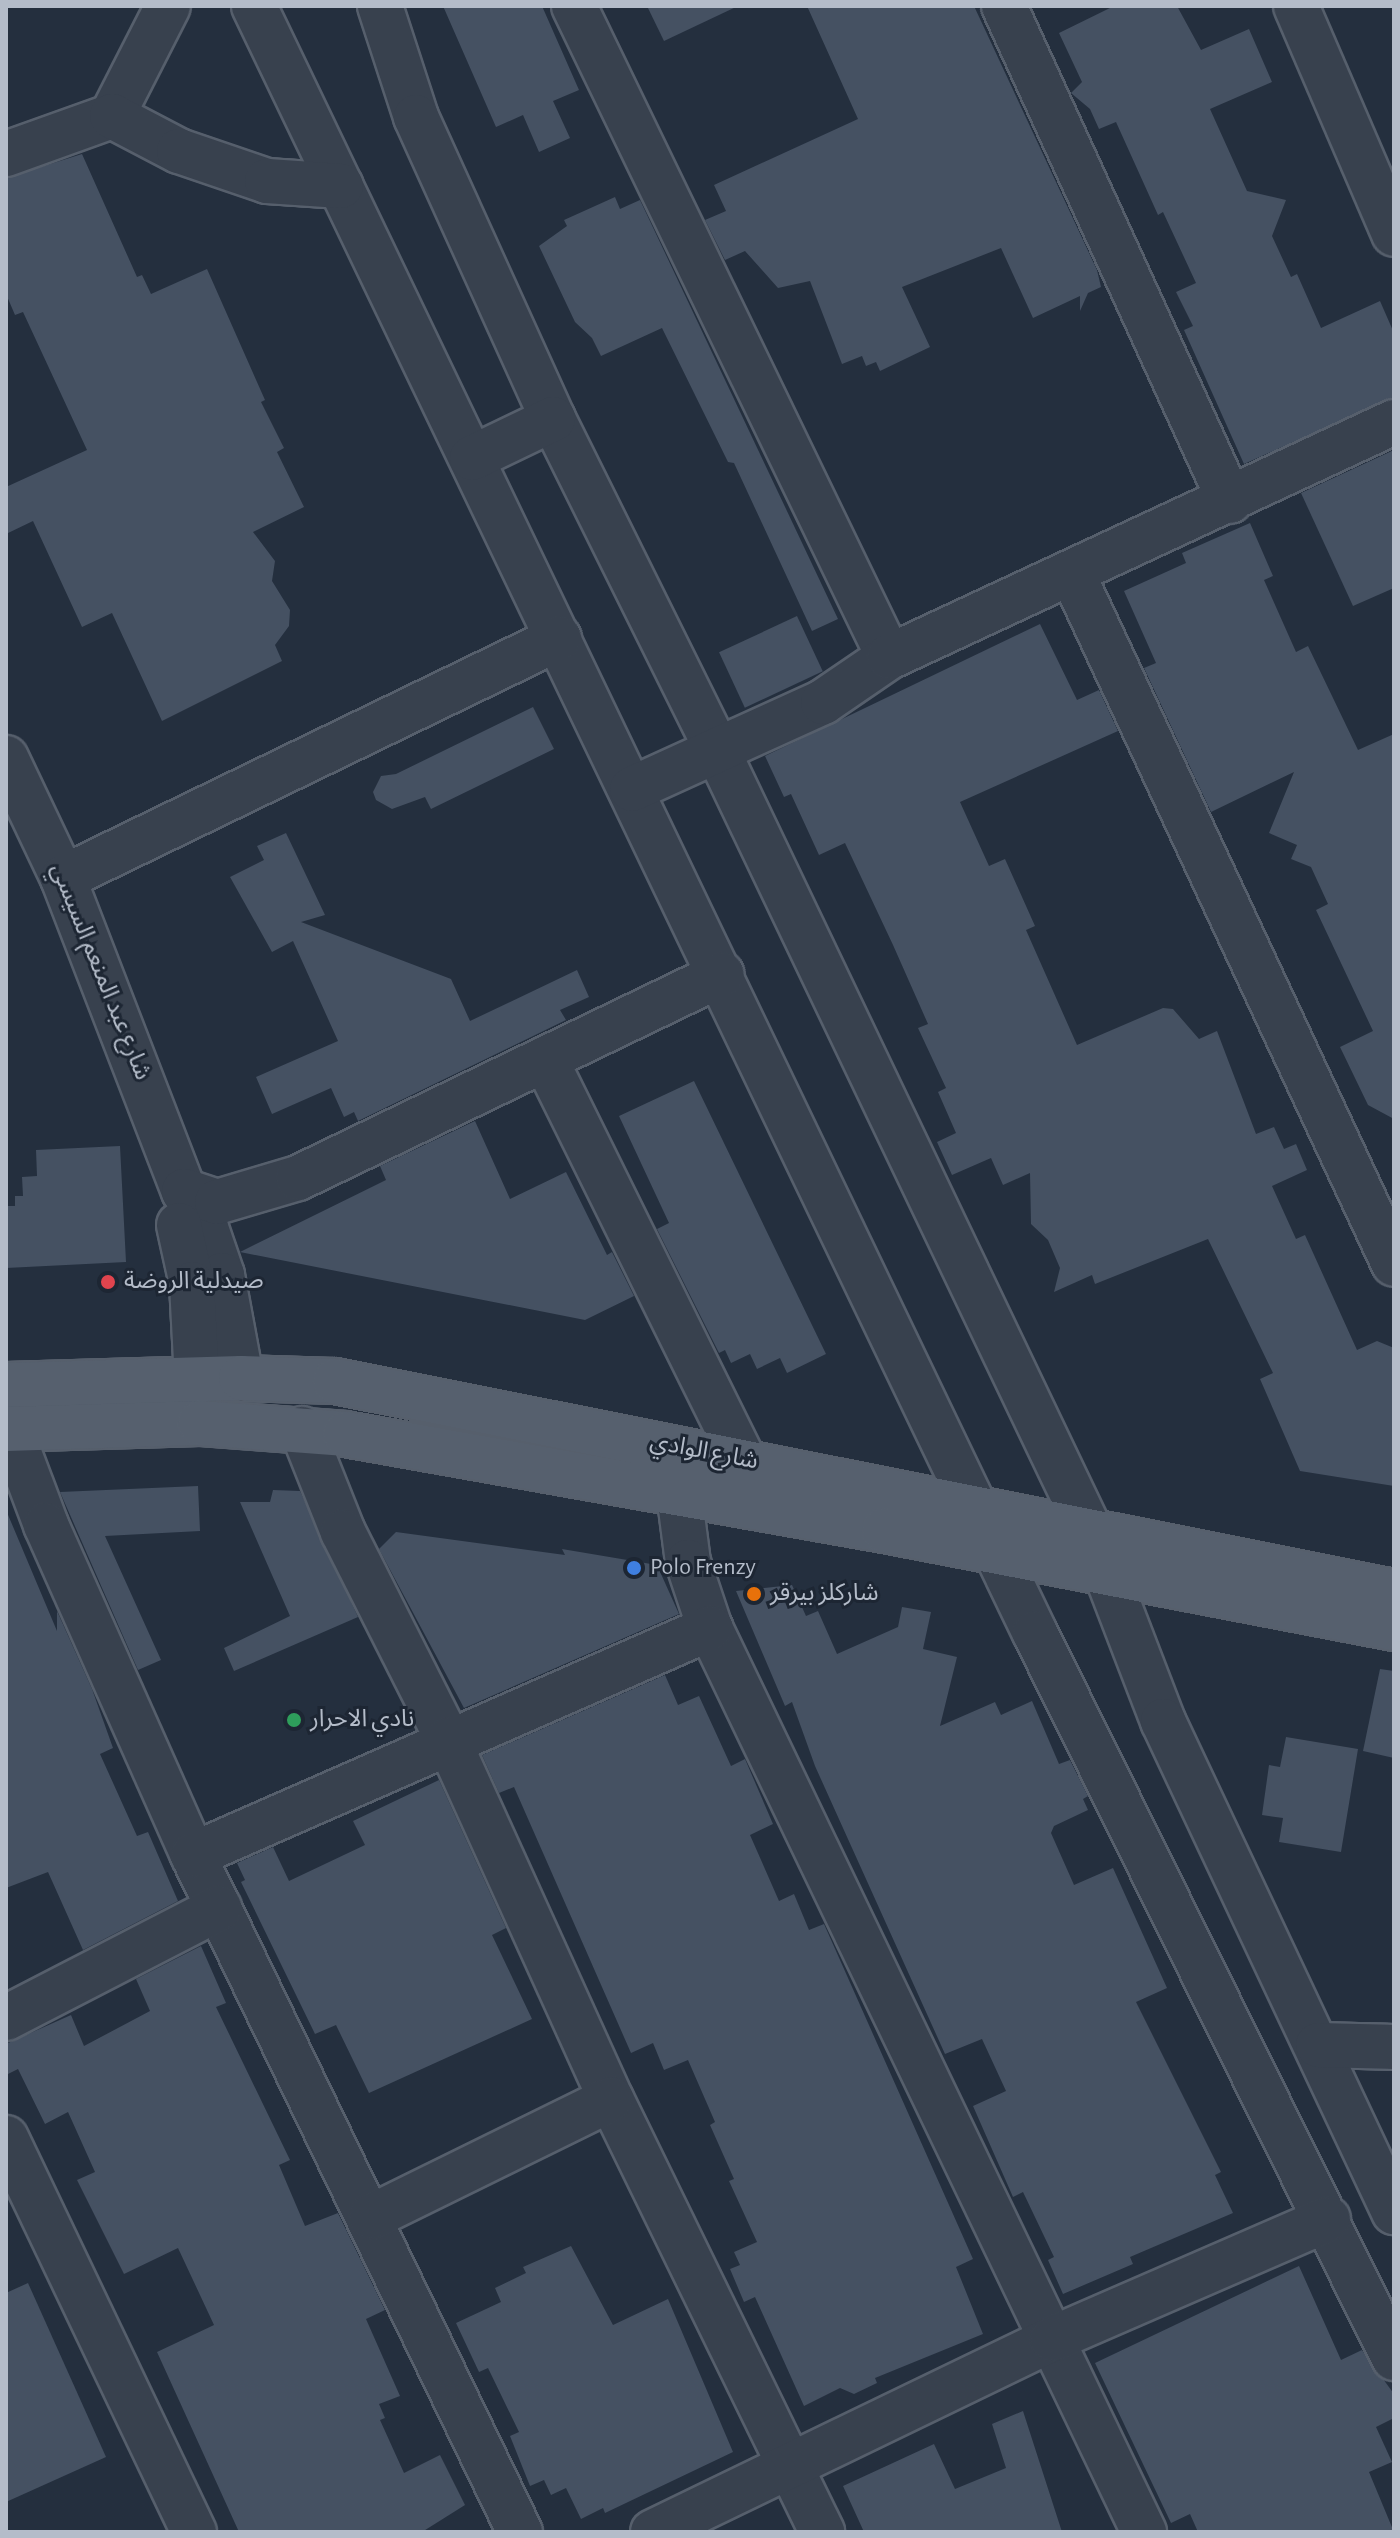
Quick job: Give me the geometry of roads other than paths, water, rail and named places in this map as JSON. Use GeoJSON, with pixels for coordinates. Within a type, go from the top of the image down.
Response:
{"type":"FeatureCollection","features":[{"type":"Feature","properties":{"kind":"main road","name":"شارع الوادي"},"geometry":{"type":"LineString","coordinates":[[6,1385],[241,1378],[335,1381],[743,1459],[1394,1592]]}},
{"type":"Feature","properties":{"kind":"main road","name":"شارع الوادي"},"geometry":{"type":"LineString","coordinates":[[8,1429],[200,1423],[302,1429],[679,1493],[1394,1628]]}},
{"type":"Feature","properties":{"kind":"street"},"geometry":{"type":"LineString","coordinates":[[6,154],[112,116],[168,6]]}},
{"type":"Feature","properties":{"kind":"street"},"geometry":{"type":"LineString","coordinates":[[254,6],[998,1553],[1394,2358]]}},
{"type":"Feature","properties":{"kind":"street"},"geometry":{"type":"LineString","coordinates":[[380,6],[416,117],[553,419],[717,750],[1090,1531],[1163,1721],[1394,2212]]}},
{"type":"Feature","properties":{"kind":"street"},"geometry":{"type":"LineString","coordinates":[[574,6],[889,657]]}},
{"type":"Feature","properties":{"kind":"street"},"geometry":{"type":"LineString","coordinates":[[1004,6],[1230,501]]}},
{"type":"Feature","properties":{"kind":"street"},"geometry":{"type":"LineString","coordinates":[[1296,6],[1394,234]]}},
{"type":"Feature","properties":{"kind":"street"},"geometry":{"type":"LineString","coordinates":[[112,116],[179,151],[267,181],[341,186]]}},
{"type":"Feature","properties":{"kind":"street"},"geometry":{"type":"LineString","coordinates":[[472,458],[553,419]]}},
{"type":"Feature","properties":{"kind":"street"},"geometry":{"type":"LineString","coordinates":[[632,789],[823,702],[889,657],[1230,501],[1394,422]]}},
{"type":"Feature","properties":{"kind":"street"},"geometry":{"type":"LineString","coordinates":[[1072,573],[1377,1182],[1394,1264]]}},
{"type":"Feature","properties":{"kind":"street"},"geometry":{"type":"LineString","coordinates":[[63,878],[559,638]]}},
{"type":"Feature","properties":{"kind":"street","name":"شارع عبد المنعم السيسي"},"geometry":{"type":"LineString","coordinates":[[6,758],[17,809],[63,878],[184,1191],[206,1228],[222,1275],[241,1378]]}},
{"type":"Feature","properties":{"kind":"street"},"geometry":{"type":"LineString","coordinates":[[184,1191],[217,1202],[271,1188],[721,974]]}},
{"type":"Feature","properties":{"kind":"street"},"geometry":{"type":"LineString","coordinates":[[545,1059],[743,1459]]}},
{"type":"Feature","properties":{"kind":"street","name":"شارع عبد المنعم السيسي"},"geometry":{"type":"LineString","coordinates":[[184,1191],[178,1231],[192,1284],[197,1379]]}},
{"type":"Feature","properties":{"kind":"street"},"geometry":{"type":"LineString","coordinates":[[8,1429],[46,1525],[193,1855],[371,2217],[520,2532]]}},
{"type":"Feature","properties":{"kind":"street"},"geometry":{"type":"LineString","coordinates":[[302,1429],[343,1532],[448,1740],[611,2099],[822,2532]]}},
{"type":"Feature","properties":{"kind":"street"},"geometry":{"type":"LineString","coordinates":[[679,1493],[688,1562],[710,1628],[1144,2532]]}},
{"type":"Feature","properties":{"kind":"street"},"geometry":{"type":"LineString","coordinates":[[193,1855],[448,1740],[710,1628]]}},
{"type":"Feature","properties":{"kind":"street"},"geometry":{"type":"LineString","coordinates":[[6,2018],[219,1908]]}},
{"type":"Feature","properties":{"kind":"street"},"geometry":{"type":"LineString","coordinates":[[1318,2045],[1394,2047]]}},
{"type":"Feature","properties":{"kind":"street"},"geometry":{"type":"LineString","coordinates":[[371,2217],[611,2099]]}},
{"type":"Feature","properties":{"kind":"street"},"geometry":{"type":"LineString","coordinates":[[6,2138],[194,2532]]}},
{"type":"Feature","properties":{"kind":"street"},"geometry":{"type":"LineString","coordinates":[[653,2532],[791,2469],[1052,2339],[1328,2219]]}},
{"type":"Feature","properties":{"kind":"place","name":"صيدلية الروضة"},"geometry":{"type":"Point","coordinates":[108,1282]}},
{"type":"Feature","properties":{"kind":"place","name":"Polo Frenzy"},"geometry":{"type":"Point","coordinates":[634,1568]}},
{"type":"Feature","properties":{"kind":"place","name":"شاركلز بيرقر"},"geometry":{"type":"Point","coordinates":[754,1594]}},
{"type":"Feature","properties":{"kind":"place","name":"نادي الاحرار"},"geometry":{"type":"Point","coordinates":[294,1720]}}]}
